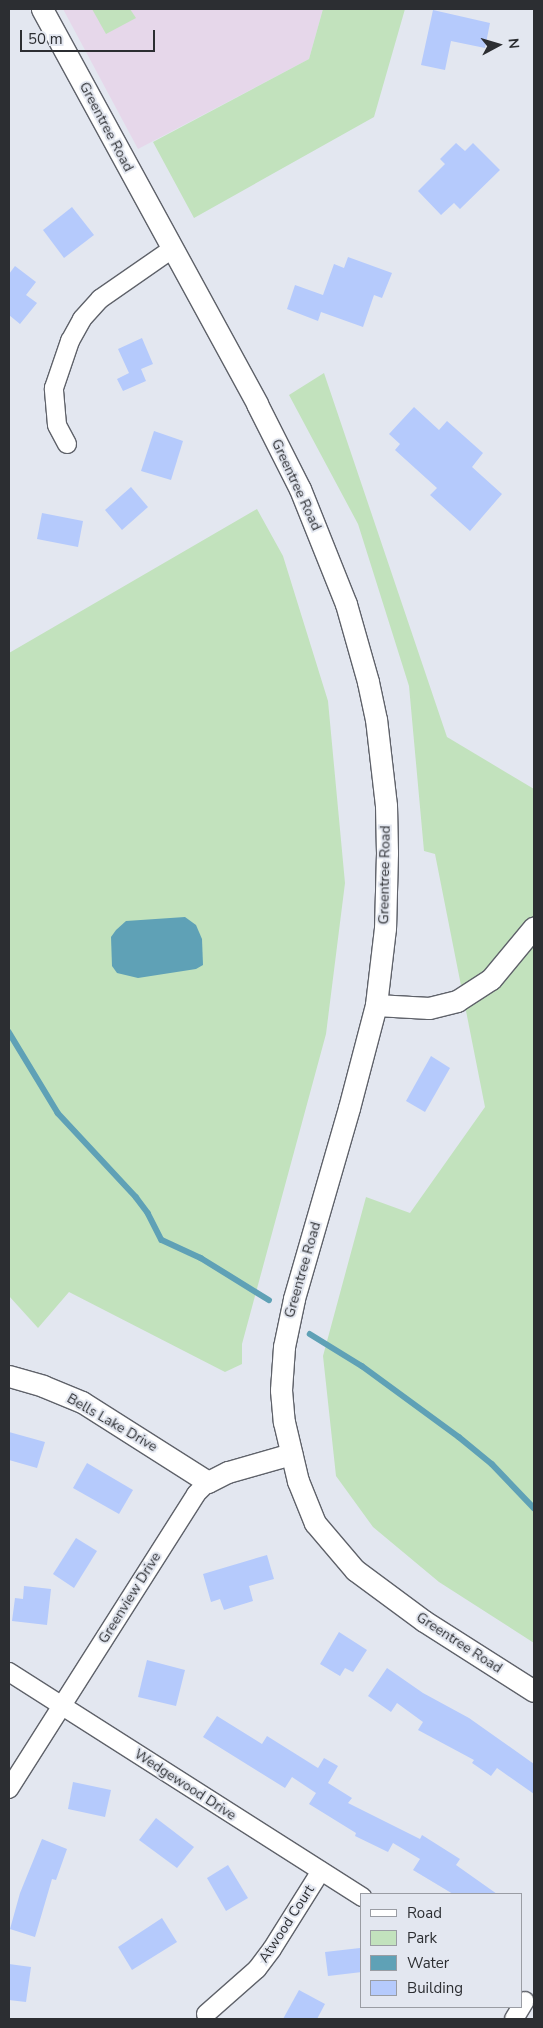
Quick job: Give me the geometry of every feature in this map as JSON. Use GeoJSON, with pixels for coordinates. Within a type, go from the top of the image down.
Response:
{"type":"FeatureCollection","features":[{"type":"Feature","properties":{"kind":"street","name":"Greentree Road"},"geometry":{"type":"LineString","coordinates":[[42,9],[300,489],[343,596],[364,664],[376,719],[386,805],[387,853],[385,921],[376,1005],[349,1108],[294,1299],[284,1347],[281,1390],[284,1422],[305,1502],[315,1523],[355,1570],[416,1616],[534,1692]]}},
{"type":"Feature","properties":{"kind":"street"},"geometry":{"type":"LineString","coordinates":[[67,444],[57,425],[54,388],[70,342],[82,320],[100,299],[172,249]]}},
{"type":"Feature","properties":{"kind":"street"},"geometry":{"type":"LineString","coordinates":[[376,1005],[430,1008],[457,1001],[491,979],[534,927]]}},
{"type":"Feature","properties":{"kind":"street","name":"Bells Lake Drive"},"geometry":{"type":"LineString","coordinates":[[9,1376],[43,1386],[82,1402],[208,1482]]}},
{"type":"Feature","properties":{"kind":"street","name":"Greenview Drive"},"geometry":{"type":"LineString","coordinates":[[9,1789],[196,1494],[208,1482],[228,1472],[291,1454]]}},
{"type":"Feature","properties":{"kind":"street","name":"Wedgewood Drive"},"geometry":{"type":"LineString","coordinates":[[9,1672],[360,1896]]}},
{"type":"Feature","properties":{"kind":"street","name":"Atwood Court"},"geometry":{"type":"LineString","coordinates":[[206,2014],[262,1962],[321,1871]]}},
{"type":"Feature","properties":{"kind":"street"},"geometry":{"type":"LineString","coordinates":[[514,2019],[522,2008]]}},
{"type":"Feature","properties":{"kind":"shaded area"},"geometry":{"type":"Polygon","coordinates":[[[63,9],[323,9],[309,59],[138,149],[63,9]]]}},
{"type":"Feature","properties":{"kind":"green space"},"geometry":{"type":"Polygon","coordinates":[[[92,9],[130,9],[136,18],[106,34],[92,9]]]}},
{"type":"Feature","properties":{"kind":"green space"},"geometry":{"type":"Polygon","coordinates":[[[323,9],[405,9],[374,117],[194,218],[153,142],[309,59],[323,9]]]}},
{"type":"Feature","properties":{"kind":"green space"},"geometry":{"type":"Polygon","coordinates":[[[324,373],[447,737],[534,789],[534,1643],[439,1582],[373,1527],[336,1476],[323,1356],[366,1197],[410,1213],[485,1107],[435,854],[424,851],[409,686],[358,524],[289,395],[324,373]]]}},
{"type":"Feature","properties":{"kind":"green space"},"geometry":{"type":"Polygon","coordinates":[[[257,509],[283,556],[328,701],[345,883],[326,1034],[242,1344],[242,1364],[225,1372],[69,1292],[38,1328],[9,1296],[9,653],[257,509]]]}},
{"type":"Feature","properties":{"kind":"water"},"geometry":{"type":"Polygon","coordinates":[[[185,917],[196,925],[202,939],[203,965],[196,969],[138,978],[117,973],[112,966],[111,937],[126,921],[185,917]]]}},
{"type":"Feature","properties":{"kind":"building"},"geometry":{"type":"Polygon","coordinates":[[[433,10],[490,23],[485,48],[451,41],[445,70],[421,65],[433,10]]]}},
{"type":"Feature","properties":{"kind":"building"},"geometry":{"type":"Polygon","coordinates":[[[456,143],[465,151],[473,143],[500,170],[460,209],[454,203],[441,215],[418,191],[445,164],[440,159],[456,143]]]}},
{"type":"Feature","properties":{"kind":"building"},"geometry":{"type":"Polygon","coordinates":[[[72,207],[94,235],[64,258],[43,230],[72,207]]]}},
{"type":"Feature","properties":{"kind":"building"},"geometry":{"type":"Polygon","coordinates":[[[348,257],[392,273],[382,298],[374,295],[363,327],[321,312],[318,321],[287,309],[295,285],[323,295],[334,264],[344,268],[348,257]]]}},
{"type":"Feature","properties":{"kind":"building"},"geometry":{"type":"Polygon","coordinates":[[[15,266],[36,282],[26,295],[37,303],[20,324],[9,315],[9,274],[15,266]]]}},
{"type":"Feature","properties":{"kind":"building"},"geometry":{"type":"Polygon","coordinates":[[[142,338],[153,364],[141,369],[146,381],[123,391],[117,379],[129,373],[118,349],[142,338]]]}},
{"type":"Feature","properties":{"kind":"building"},"geometry":{"type":"Polygon","coordinates":[[[414,407],[439,430],[447,421],[483,453],[472,467],[502,494],[470,531],[430,495],[437,488],[395,450],[400,444],[389,434],[414,407]]]}},
{"type":"Feature","properties":{"kind":"building"},"geometry":{"type":"Polygon","coordinates":[[[154,431],[183,441],[171,480],[141,471],[154,431]]]}},
{"type":"Feature","properties":{"kind":"building"},"geometry":{"type":"Polygon","coordinates":[[[131,487],[148,507],[122,530],[105,510],[131,487]]]}},
{"type":"Feature","properties":{"kind":"building"},"geometry":{"type":"Polygon","coordinates":[[[42,513],[83,521],[78,547],[37,539],[42,513]]]}},
{"type":"Feature","properties":{"kind":"building"},"geometry":{"type":"Polygon","coordinates":[[[431,1056],[450,1068],[425,1112],[406,1101],[431,1056]]]}},
{"type":"Feature","properties":{"kind":"building"},"geometry":{"type":"Polygon","coordinates":[[[9,1432],[45,1442],[37,1468],[9,1460],[9,1432]]]}},
{"type":"Feature","properties":{"kind":"building"},"geometry":{"type":"Polygon","coordinates":[[[87,1463],[133,1490],[119,1514],[73,1488],[87,1463]]]}},
{"type":"Feature","properties":{"kind":"building"},"geometry":{"type":"Polygon","coordinates":[[[76,1538],[97,1551],[74,1588],[53,1574],[76,1538]]]}},
{"type":"Feature","properties":{"kind":"building"},"geometry":{"type":"Polygon","coordinates":[[[267,1555],[274,1579],[249,1586],[253,1601],[224,1610],[220,1599],[211,1602],[203,1574],[267,1555]]]}},
{"type":"Feature","properties":{"kind":"building"},"geometry":{"type":"Polygon","coordinates":[[[24,1586],[51,1589],[47,1625],[12,1621],[15,1598],[23,1599],[24,1586]]]}},
{"type":"Feature","properties":{"kind":"building"},"geometry":{"type":"Polygon","coordinates":[[[339,1632],[367,1650],[353,1672],[345,1668],[340,1676],[320,1664],[339,1632]]]}},
{"type":"Feature","properties":{"kind":"building"},"geometry":{"type":"Polygon","coordinates":[[[147,1660],[185,1670],[176,1706],[138,1697],[147,1660]]]}},
{"type":"Feature","properties":{"kind":"building"},"geometry":{"type":"Polygon","coordinates":[[[387,1668],[423,1693],[469,1718],[534,1764],[534,1794],[497,1768],[491,1776],[472,1763],[474,1760],[418,1730],[423,1722],[397,1703],[391,1712],[368,1696],[387,1668]]]}},
{"type":"Feature","properties":{"kind":"building"},"geometry":{"type":"Polygon","coordinates":[[[217,1716],[262,1744],[267,1736],[318,1768],[324,1758],[338,1766],[328,1783],[352,1798],[348,1803],[420,1839],[422,1835],[460,1859],[456,1865],[496,1893],[451,1893],[413,1870],[420,1859],[393,1843],[388,1852],[355,1836],[356,1833],[309,1804],[316,1793],[292,1777],[285,1788],[203,1737],[217,1716]]]}},
{"type":"Feature","properties":{"kind":"building"},"geometry":{"type":"Polygon","coordinates":[[[73,1782],[111,1790],[105,1817],[68,1809],[73,1782]]]}},
{"type":"Feature","properties":{"kind":"building"},"geometry":{"type":"Polygon","coordinates":[[[156,1818],[194,1847],[177,1868],[139,1840],[156,1818]]]}},
{"type":"Feature","properties":{"kind":"building"},"geometry":{"type":"Polygon","coordinates":[[[42,1839],[67,1849],[56,1880],[52,1879],[35,1937],[10,1929],[20,1893],[42,1839]]]}},
{"type":"Feature","properties":{"kind":"building"},"geometry":{"type":"Polygon","coordinates":[[[228,1865],[248,1898],[226,1911],[207,1878],[228,1865]]]}},
{"type":"Feature","properties":{"kind":"building"},"geometry":{"type":"Polygon","coordinates":[[[162,1918],[177,1942],[132,1970],[118,1947],[162,1918]]]}},
{"type":"Feature","properties":{"kind":"building"},"geometry":{"type":"Polygon","coordinates":[[[360,1948],[360,1972],[328,1976],[325,1952],[360,1948]]]}},
{"type":"Feature","properties":{"kind":"building"},"geometry":{"type":"Polygon","coordinates":[[[9,1964],[31,1967],[26,2002],[9,2000],[9,1964]]]}},
{"type":"Feature","properties":{"kind":"building"},"geometry":{"type":"Polygon","coordinates":[[[299,1990],[325,2004],[317,2019],[283,2019],[299,1990]]]}},
{"type":"Feature","properties":{"kind":"waterway"},"geometry":{"type":"LineString","coordinates":[[9,1032],[58,1113],[136,1197],[148,1213],[162,1240],[201,1258],[269,1300]]}},
{"type":"Feature","properties":{"kind":"waterway"},"geometry":{"type":"LineString","coordinates":[[310,1334],[362,1366],[459,1437],[492,1464],[534,1508]]}}]}
